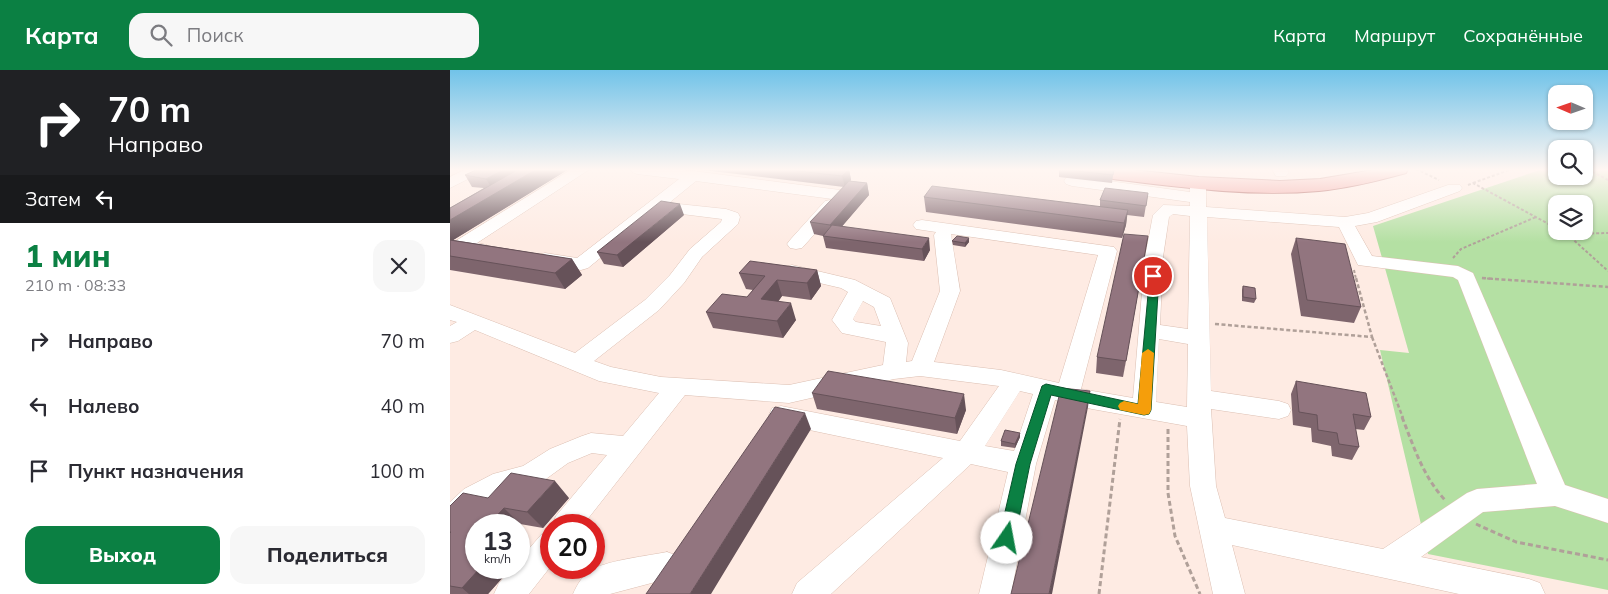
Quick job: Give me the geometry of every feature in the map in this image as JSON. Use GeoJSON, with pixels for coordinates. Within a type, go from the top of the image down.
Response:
{"type":"FeatureCollection","features":[{"type":"Feature","properties":{"kind":"street"},"geometry":{"type":"LineString","coordinates":[[498,252],[460,246],[542,193]]}},
{"type":"Feature","properties":{"kind":"street"},"geometry":{"type":"LineString","coordinates":[[526,256],[581,264],[671,193]]}},
{"type":"Feature","properties":{"kind":"street"},"geometry":{"type":"LineString","coordinates":[[796,244],[840,195],[828,193]]}},
{"type":"Feature","properties":{"kind":"street"},"geometry":{"type":"LineString","coordinates":[[1144,410],[1154,257],[1161,215],[1191,193]]}},
{"type":"Feature","properties":{"kind":"street"},"geometry":{"type":"LineString","coordinates":[[1196,193],[1199,409],[1203,486],[1229,594]]}},
{"type":"Feature","properties":{"kind":"street"},"geometry":{"type":"LineString","coordinates":[[1212,193],[1345,222],[1370,218],[1439,193]]}},
{"type":"Feature","properties":{"kind":"street"},"geometry":{"type":"LineString","coordinates":[[578,363],[652,305],[696,253],[729,224],[732,217],[726,214],[655,206]]}},
{"type":"Feature","properties":{"kind":"street"},"geometry":{"type":"LineString","coordinates":[[1345,222],[1365,261],[1457,274],[1555,494]]}},
{"type":"Feature","properties":{"kind":"street"},"geometry":{"type":"LineString","coordinates":[[922,225],[946,232],[1108,251],[1057,391],[1023,464],[995,594]]}},
{"type":"Feature","properties":{"kind":"street"},"geometry":{"type":"LineString","coordinates":[[925,244],[935,245],[946,232]]}},
{"type":"Feature","properties":{"kind":"street"},"geometry":{"type":"LineString","coordinates":[[920,368],[950,291],[947,278],[946,232]]}},
{"type":"Feature","properties":{"kind":"street"},"geometry":{"type":"LineString","coordinates":[[789,270],[848,284],[883,304],[897,343],[894,371]]}},
{"type":"Feature","properties":{"kind":"street"},"geometry":{"type":"LineString","coordinates":[[860,291],[842,320],[849,328],[894,336]]}},
{"type":"Feature","properties":{"kind":"street"},"geometry":{"type":"LineString","coordinates":[[450,312],[607,374],[678,387],[777,412],[1023,464]]}},
{"type":"Feature","properties":{"kind":"street"},"geometry":{"type":"LineString","coordinates":[[450,336],[473,322]]}},
{"type":"Feature","properties":{"kind":"street"},"geometry":{"type":"LineString","coordinates":[[1150,331],[1199,330]]}},
{"type":"Feature","properties":{"kind":"street"},"geometry":{"type":"LineString","coordinates":[[777,412],[894,371],[920,368],[1015,381],[1144,410],[1279,410]]}},
{"type":"Feature","properties":{"kind":"street"},"geometry":{"type":"LineString","coordinates":[[808,594],[966,453],[1015,381]]}},
{"type":"Feature","properties":{"kind":"street"},"geometry":{"type":"LineString","coordinates":[[575,514],[678,387]]}},
{"type":"Feature","properties":{"kind":"street"},"geometry":{"type":"LineString","coordinates":[[450,521],[474,497],[502,482],[530,476],[560,456],[591,443],[630,447]]}},
{"type":"Feature","properties":{"kind":"street"},"geometry":{"type":"LineString","coordinates":[[1387,564],[1477,501],[1555,494],[1608,511]]}},
{"type":"Feature","properties":{"kind":"street"},"geometry":{"type":"LineString","coordinates":[[1213,528],[1529,594]]}},
{"type":"Feature","properties":{"kind":"street"},"geometry":{"type":"LineString","coordinates":[[589,594],[602,580],[675,555],[648,594]]}},
{"type":"Feature","properties":{"kind":"street"},"geometry":{"type":"LineString","coordinates":[[510,594],[540,557]]}},
{"type":"Feature","properties":{"kind":"path"},"geometry":{"type":"LineString","coordinates":[[1492,193],[1548,224]]}},
{"type":"Feature","properties":{"kind":"path"},"geometry":{"type":"LineString","coordinates":[[1536,217],[1461,249],[1452,260],[1457,274],[1608,287]]}},
{"type":"Feature","properties":{"kind":"path"},"geometry":{"type":"LineString","coordinates":[[1593,233],[1608,233]]}},
{"type":"Feature","properties":{"kind":"path"},"geometry":{"type":"LineString","coordinates":[[1574,240],[1608,271]]}},
{"type":"Feature","properties":{"kind":"path"},"geometry":{"type":"LineString","coordinates":[[1365,261],[1351,260],[1372,337],[1421,466],[1434,488],[1458,514],[1516,542],[1608,560]]}},
{"type":"Feature","properties":{"kind":"path"},"geometry":{"type":"LineString","coordinates":[[1199,330],[1372,337]]}},
{"type":"Feature","properties":{"kind":"path"},"geometry":{"type":"LineString","coordinates":[[1099,594],[1144,410]]}},
{"type":"Feature","properties":{"kind":"path"},"geometry":{"type":"LineString","coordinates":[[1144,410],[1170,506],[1175,536],[1200,594]]}},
{"type":"Feature","properties":{"kind":"green space"},"geometry":{"type":"Polygon","coordinates":[[[1470,193],[1608,193],[1608,590],[1428,554],[1380,350],[1409,353],[1373,226],[1470,193]]]}},
{"type":"Feature","properties":{"kind":"building"},"geometry":{"type":"Polygon","coordinates":[[[476,193],[495,193],[450,220],[450,208],[476,193]]]}},
{"type":"Feature","properties":{"kind":"building"},"geometry":{"type":"Polygon","coordinates":[[[837,193],[858,193],[830,225],[810,222],[837,193]]]}},
{"type":"Feature","properties":{"kind":"building"},"geometry":{"type":"Polygon","coordinates":[[[927,193],[993,193],[1128,210],[1124,223],[924,197],[927,193]]]}},
{"type":"Feature","properties":{"kind":"building"},"geometry":{"type":"Polygon","coordinates":[[[1103,193],[1148,193],[1146,206],[1100,200],[1103,193]]]}},
{"type":"Feature","properties":{"kind":"building"},"geometry":{"type":"Polygon","coordinates":[[[661,201],[680,204],[617,255],[597,252],[661,201]]]}},
{"type":"Feature","properties":{"kind":"building"},"geometry":{"type":"Polygon","coordinates":[[[832,225],[929,238],[922,249],[823,236],[832,225]]]}},
{"type":"Feature","properties":{"kind":"building"},"geometry":{"type":"Polygon","coordinates":[[[1124,234],[1148,236],[1126,361],[1097,357],[1124,234]]]}},
{"type":"Feature","properties":{"kind":"building"},"geometry":{"type":"Polygon","coordinates":[[[957,236],[969,238],[965,243],[952,241],[957,236]]]}},
{"type":"Feature","properties":{"kind":"building"},"geometry":{"type":"Polygon","coordinates":[[[1296,238],[1345,244],[1361,307],[1307,300],[1296,238]]]}},
{"type":"Feature","properties":{"kind":"building"},"geometry":{"type":"Polygon","coordinates":[[[450,240],[572,259],[555,273],[450,256],[450,240]]]}},
{"type":"Feature","properties":{"kind":"building"},"geometry":{"type":"Polygon","coordinates":[[[750,261],[817,270],[807,283],[777,280],[761,299],[791,303],[777,321],[706,312],[722,294],[747,297],[765,276],[739,273],[750,261]]]}},
{"type":"Feature","properties":{"kind":"building"},"geometry":{"type":"Polygon","coordinates":[[[1243,286],[1255,288],[1256,299],[1243,297],[1243,286]]]}},
{"type":"Feature","properties":{"kind":"building"},"geometry":{"type":"Polygon","coordinates":[[[828,371],[964,394],[955,418],[812,393],[828,371]]]}},
{"type":"Feature","properties":{"kind":"building"},"geometry":{"type":"Polygon","coordinates":[[[1296,381],[1366,393],[1371,417],[1353,414],[1359,447],[1339,444],[1337,433],[1318,430],[1317,415],[1299,412],[1296,381]]]}},
{"type":"Feature","properties":{"kind":"building"},"geometry":{"type":"Polygon","coordinates":[[[1061,388],[1090,391],[1049,594],[1011,594],[1061,388]]]}},
{"type":"Feature","properties":{"kind":"building"},"geometry":{"type":"Polygon","coordinates":[[[775,407],[805,413],[690,594],[646,594],[775,407]]]}},
{"type":"Feature","properties":{"kind":"building"},"geometry":{"type":"Polygon","coordinates":[[[1005,430],[1020,433],[1015,444],[1001,441],[1005,430]]]}},
{"type":"Feature","properties":{"kind":"building"},"geometry":{"type":"Polygon","coordinates":[[[511,473],[555,481],[527,512],[504,508],[498,514],[465,514],[465,579],[470,579],[462,588],[450,586],[450,506],[463,493],[488,498],[511,473]]]}},
{"type":"Feature","properties":{"kind":"slow traffic"},"geometry":{"type":"LineString","coordinates":[[1124,406],[1144,410],[1148,353]]}},
{"type":"Feature","properties":{"kind":"route"},"geometry":{"type":"LineString","coordinates":[[1007,538],[1023,464],[1046,389],[1144,410],[1153,276]]}}]}
